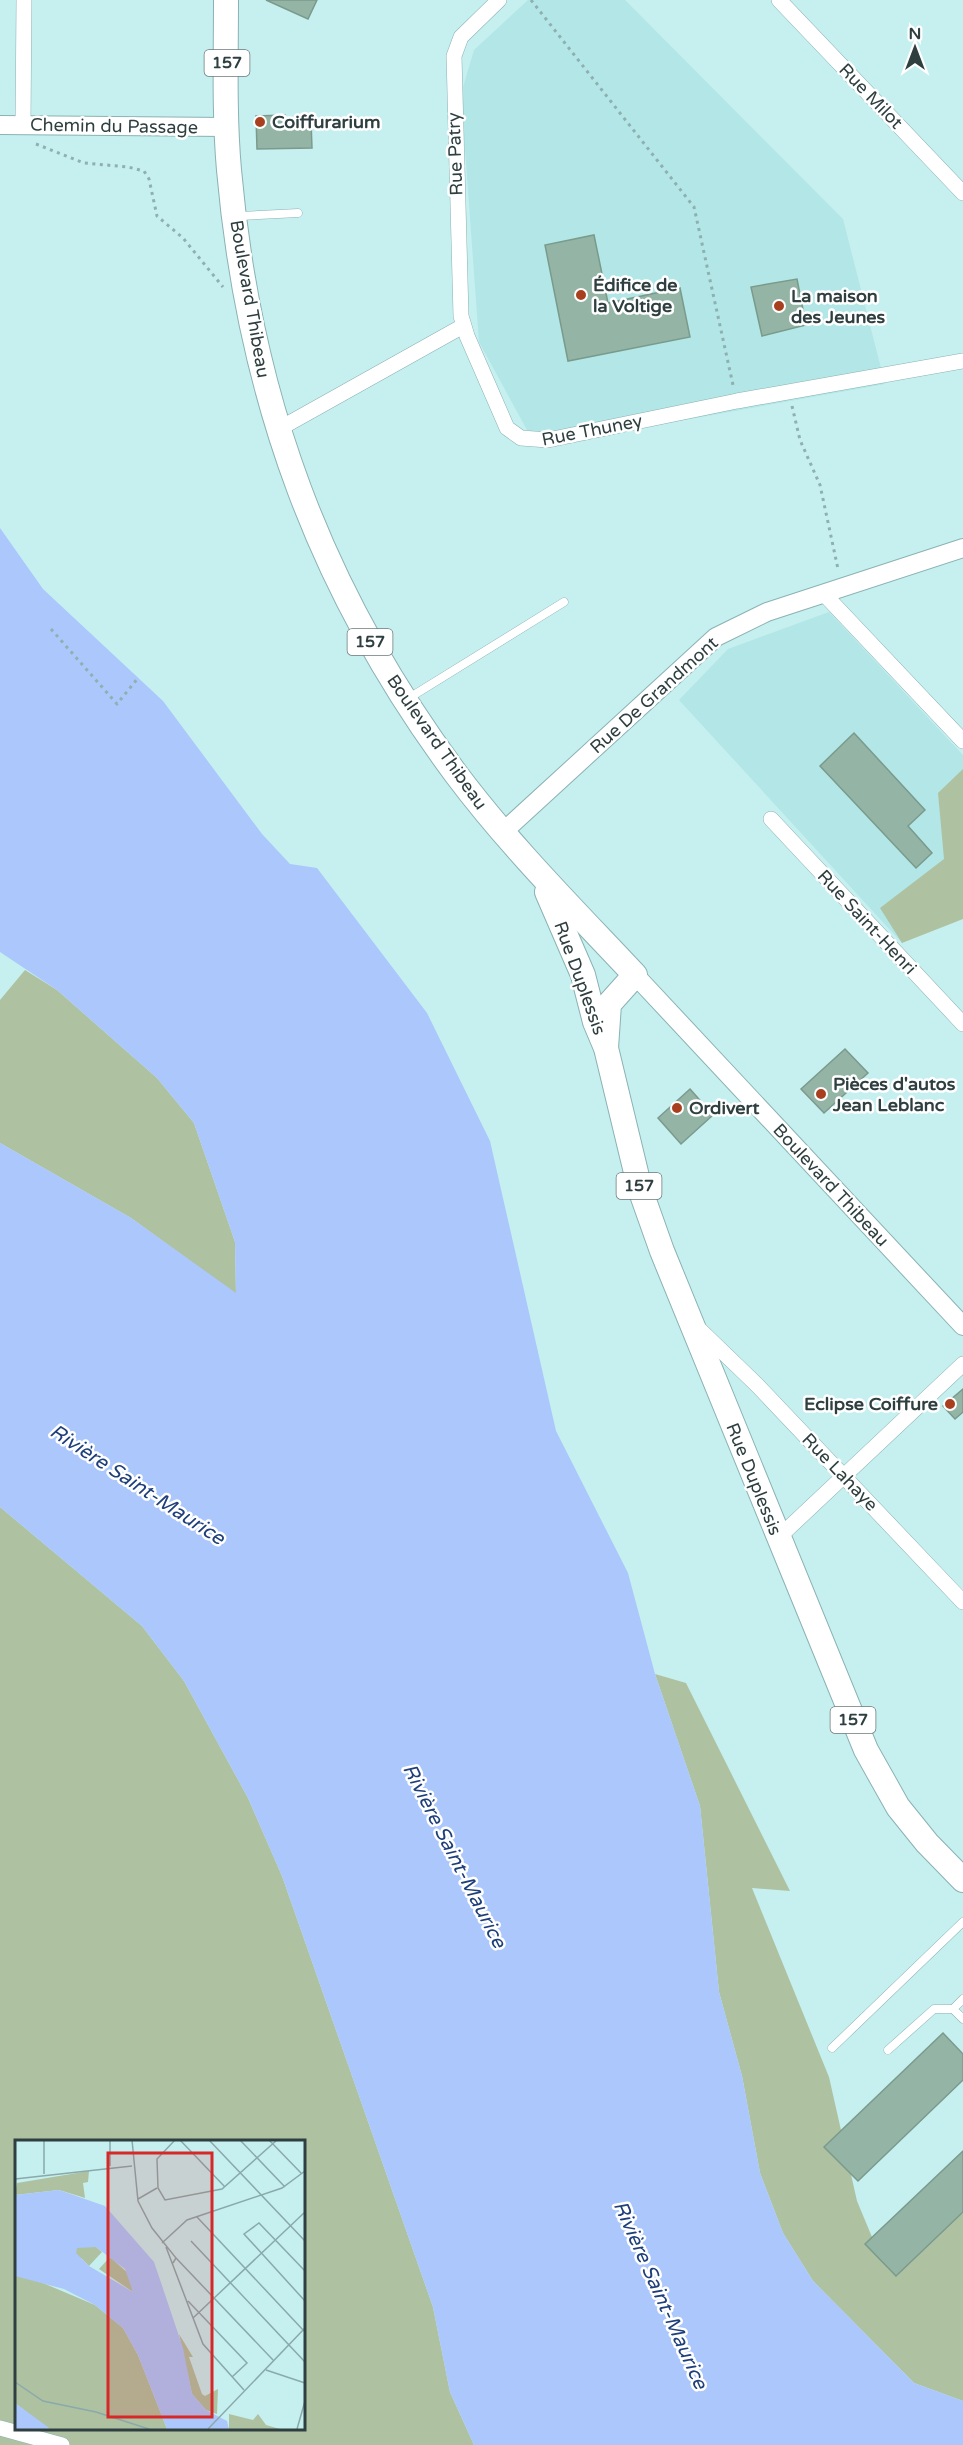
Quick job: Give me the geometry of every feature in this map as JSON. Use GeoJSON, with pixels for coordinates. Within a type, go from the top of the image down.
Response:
{"type":"FeatureCollection","features":[{"type":"Feature","properties":{"kind":"main road","name":"Boulevard Thibeau"},"geometry":{"type":"LineString","coordinates":[[229,1],[227,127],[234,216],[257,350],[277,430],[303,503],[335,578],[405,700],[456,774],[540,875],[635,975]]}},
{"type":"Feature","properties":{"kind":"main road","name":"Rue Duplessis"},"geometry":{"type":"LineString","coordinates":[[540,875],[579,964],[595,1022],[606,1048],[640,1189],[688,1318],[837,1683],[878,1773],[916,1831],[963,1880]]}},
{"type":"Feature","properties":{"kind":"main road","name":"Rue Duplessis"},"geometry":{"type":"LineString","coordinates":[[606,1048],[609,1004],[635,975]]}},
{"type":"Feature","properties":{"kind":"street"},"geometry":{"type":"LineString","coordinates":[[23,125],[24,0]]}},
{"type":"Feature","properties":{"kind":"street","name":"Rue Patry"},"geometry":{"type":"LineString","coordinates":[[463,326],[454,56],[462,38],[499,0]]}},
{"type":"Feature","properties":{"kind":"street","name":"Rue Milot"},"geometry":{"type":"LineString","coordinates":[[779,0],[963,193]]}},
{"type":"Feature","properties":{"kind":"street","name":"Chemin du Passage"},"geometry":{"type":"LineString","coordinates":[[0,125],[227,127]]}},
{"type":"Feature","properties":{"kind":"street"},"geometry":{"type":"LineString","coordinates":[[277,430],[463,326]]}},
{"type":"Feature","properties":{"kind":"street","name":"Rue Thuney"},"geometry":{"type":"LineString","coordinates":[[463,326],[504,423],[511,432],[521,438],[548,440],[736,401],[963,361]]}},
{"type":"Feature","properties":{"kind":"street","name":"Rue De Grandmont"},"geometry":{"type":"LineString","coordinates":[[503,832],[706,644],[746,621],[963,548]]}},
{"type":"Feature","properties":{"kind":"street"},"geometry":{"type":"LineString","coordinates":[[833,591],[963,741]]}},
{"type":"Feature","properties":{"kind":"street","name":"Rue Saint-Henri"},"geometry":{"type":"LineString","coordinates":[[771,819],[963,1024]]}},
{"type":"Feature","properties":{"kind":"street","name":"Boulevard Thibeau"},"geometry":{"type":"LineString","coordinates":[[635,975],[963,1326]]}},
{"type":"Feature","properties":{"kind":"street","name":"Rue Lahaye"},"geometry":{"type":"LineString","coordinates":[[688,1318],[757,1385],[963,1602]]}},
{"type":"Feature","properties":{"kind":"street"},"geometry":{"type":"LineString","coordinates":[[778,1538],[963,1364]]}},
{"type":"Feature","properties":{"kind":"street"},"geometry":{"type":"LineString","coordinates":[[0,2428],[62,2445]]}},
{"type":"Feature","properties":{"kind":"lane"},"geometry":{"type":"LineString","coordinates":[[234,216],[298,213]]}},
{"type":"Feature","properties":{"kind":"lane"},"geometry":{"type":"LineString","coordinates":[[405,700],[564,602]]}},
{"type":"Feature","properties":{"kind":"lane"},"geometry":{"type":"LineString","coordinates":[[832,2048],[963,1922]]}},
{"type":"Feature","properties":{"kind":"lane"},"geometry":{"type":"LineString","coordinates":[[888,2050],[934,2009],[953,2009],[963,1999]]}},
{"type":"Feature","properties":{"kind":"lane"},"geometry":{"type":"LineString","coordinates":[[953,2009],[963,2019]]}},
{"type":"Feature","properties":{"kind":"path"},"geometry":{"type":"LineString","coordinates":[[531,0],[694,207],[736,401]]}},
{"type":"Feature","properties":{"kind":"path","name":"Chemin du Passage"},"geometry":{"type":"LineString","coordinates":[[35,143],[84,163],[128,166],[144,171]]}},
{"type":"Feature","properties":{"kind":"path","name":"Boulevard Thibeau"},"geometry":{"type":"LineString","coordinates":[[144,171],[149,179],[157,216],[183,238],[219,284]]}},
{"type":"Feature","properties":{"kind":"path"},"geometry":{"type":"LineString","coordinates":[[788,393],[800,440],[820,485],[833,591]]}},
{"type":"Feature","properties":{"kind":"path"},"geometry":{"type":"LineString","coordinates":[[51,629],[117,704],[138,678]]}},
{"type":"Feature","properties":{"kind":"shaded area"},"geometry":{"type":"Polygon","coordinates":[[[528,0],[625,0],[843,219],[885,384],[562,442],[527,430],[479,342],[461,94],[474,50],[528,0]]]}},
{"type":"Feature","properties":{"kind":"shaded area"},"geometry":{"type":"Polygon","coordinates":[[[829,612],[963,755],[963,892],[902,943],[679,700],[728,649],[829,612]]]}},
{"type":"Feature","properties":{"kind":"green space"},"geometry":{"type":"Polygon","coordinates":[[[963,769],[963,919],[902,943],[880,908],[944,859],[938,793],[963,769]]]}},
{"type":"Feature","properties":{"kind":"green space"},"geometry":{"type":"Polygon","coordinates":[[[25,970],[57,990],[157,1078],[194,1123],[235,1242],[236,1294],[131,1218],[0,1143],[0,1000],[25,970]]]}},
{"type":"Feature","properties":{"kind":"green space"},"geometry":{"type":"Polygon","coordinates":[[[0,1507],[142,1626],[184,1681],[248,1798],[282,1876],[433,2307],[450,2392],[474,2445],[0,2445],[0,1507]]]}},
{"type":"Feature","properties":{"kind":"green space"},"geometry":{"type":"Polygon","coordinates":[[[655,1674],[686,1683],[790,1891],[752,1888],[829,2077],[857,2201],[872,2237],[904,2257],[963,2213],[963,2401],[914,2383],[813,2281],[783,2233],[760,2173],[742,2076],[719,1992],[700,1806],[655,1674]]]}},
{"type":"Feature","properties":{"kind":"water","name":"Rivière Saint-Maurice"},"geometry":{"type":"Polygon","coordinates":[[[0,528],[43,589],[163,701],[262,834],[290,864],[317,868],[427,1013],[490,1141],[556,1431],[628,1573],[655,1674],[700,1806],[719,1992],[742,2076],[760,2173],[783,2233],[813,2281],[914,2383],[963,2401],[963,2445],[474,2445],[450,2392],[433,2307],[282,1876],[248,1798],[184,1681],[142,1626],[0,1507],[0,1143],[131,1218],[236,1293],[235,1242],[194,1123],[157,1078],[57,990],[0,952],[0,528]]]}},
{"type":"Feature","properties":{"kind":"building"},"geometry":{"type":"Polygon","coordinates":[[[266,0],[317,0],[308,19],[266,0]]]}},
{"type":"Feature","properties":{"kind":"building"},"geometry":{"type":"Polygon","coordinates":[[[285,115],[285,121],[311,121],[312,148],[257,149],[256,116],[285,115]]]}},
{"type":"Feature","properties":{"kind":"building","name":"Édifice de la Voltige"},"geometry":{"type":"Polygon","coordinates":[[[594,235],[608,303],[680,288],[690,337],[568,361],[545,245],[594,235]]]}},
{"type":"Feature","properties":{"kind":"building","name":"La maison des Jeunes"},"geometry":{"type":"Polygon","coordinates":[[[797,279],[806,325],[762,336],[751,287],[797,279]]]}},
{"type":"Feature","properties":{"kind":"building"},"geometry":{"type":"Polygon","coordinates":[[[854,733],[925,810],[908,826],[932,853],[916,868],[820,766],[854,733]]]}},
{"type":"Feature","properties":{"kind":"building"},"geometry":{"type":"Polygon","coordinates":[[[845,1049],[868,1073],[824,1113],[801,1089],[845,1049]]]}},
{"type":"Feature","properties":{"kind":"building"},"geometry":{"type":"Polygon","coordinates":[[[690,1089],[713,1115],[681,1144],[658,1118],[690,1089]]]}},
{"type":"Feature","properties":{"kind":"building"},"geometry":{"type":"Polygon","coordinates":[[[963,1389],[963,1412],[955,1419],[943,1406],[963,1389]]]}},
{"type":"Feature","properties":{"kind":"building"},"geometry":{"type":"Polygon","coordinates":[[[943,2033],[963,2054],[963,2080],[858,2181],[824,2147],[943,2033]]]}},
{"type":"Feature","properties":{"kind":"building"},"geometry":{"type":"Polygon","coordinates":[[[963,2151],[963,2212],[896,2276],[865,2244],[963,2151]]]}},
{"type":"Feature","properties":{"kind":"place","name":"Coiffurarium"},"geometry":{"type":"Point","coordinates":[260,122]}},
{"type":"Feature","properties":{"kind":"place","name":"Édifice de la Voltige"},"geometry":{"type":"Point","coordinates":[581,295]}},
{"type":"Feature","properties":{"kind":"place","name":"La maison des Jeunes"},"geometry":{"type":"Point","coordinates":[779,306]}},
{"type":"Feature","properties":{"kind":"place","name":"Pièces d'autos Jean Leblanc"},"geometry":{"type":"Point","coordinates":[821,1094]}},
{"type":"Feature","properties":{"kind":"place","name":"Ordivert"},"geometry":{"type":"Point","coordinates":[677,1108]}},
{"type":"Feature","properties":{"kind":"place","name":"Eclipse Coiffure"},"geometry":{"type":"Point","coordinates":[950,1404]}}]}
